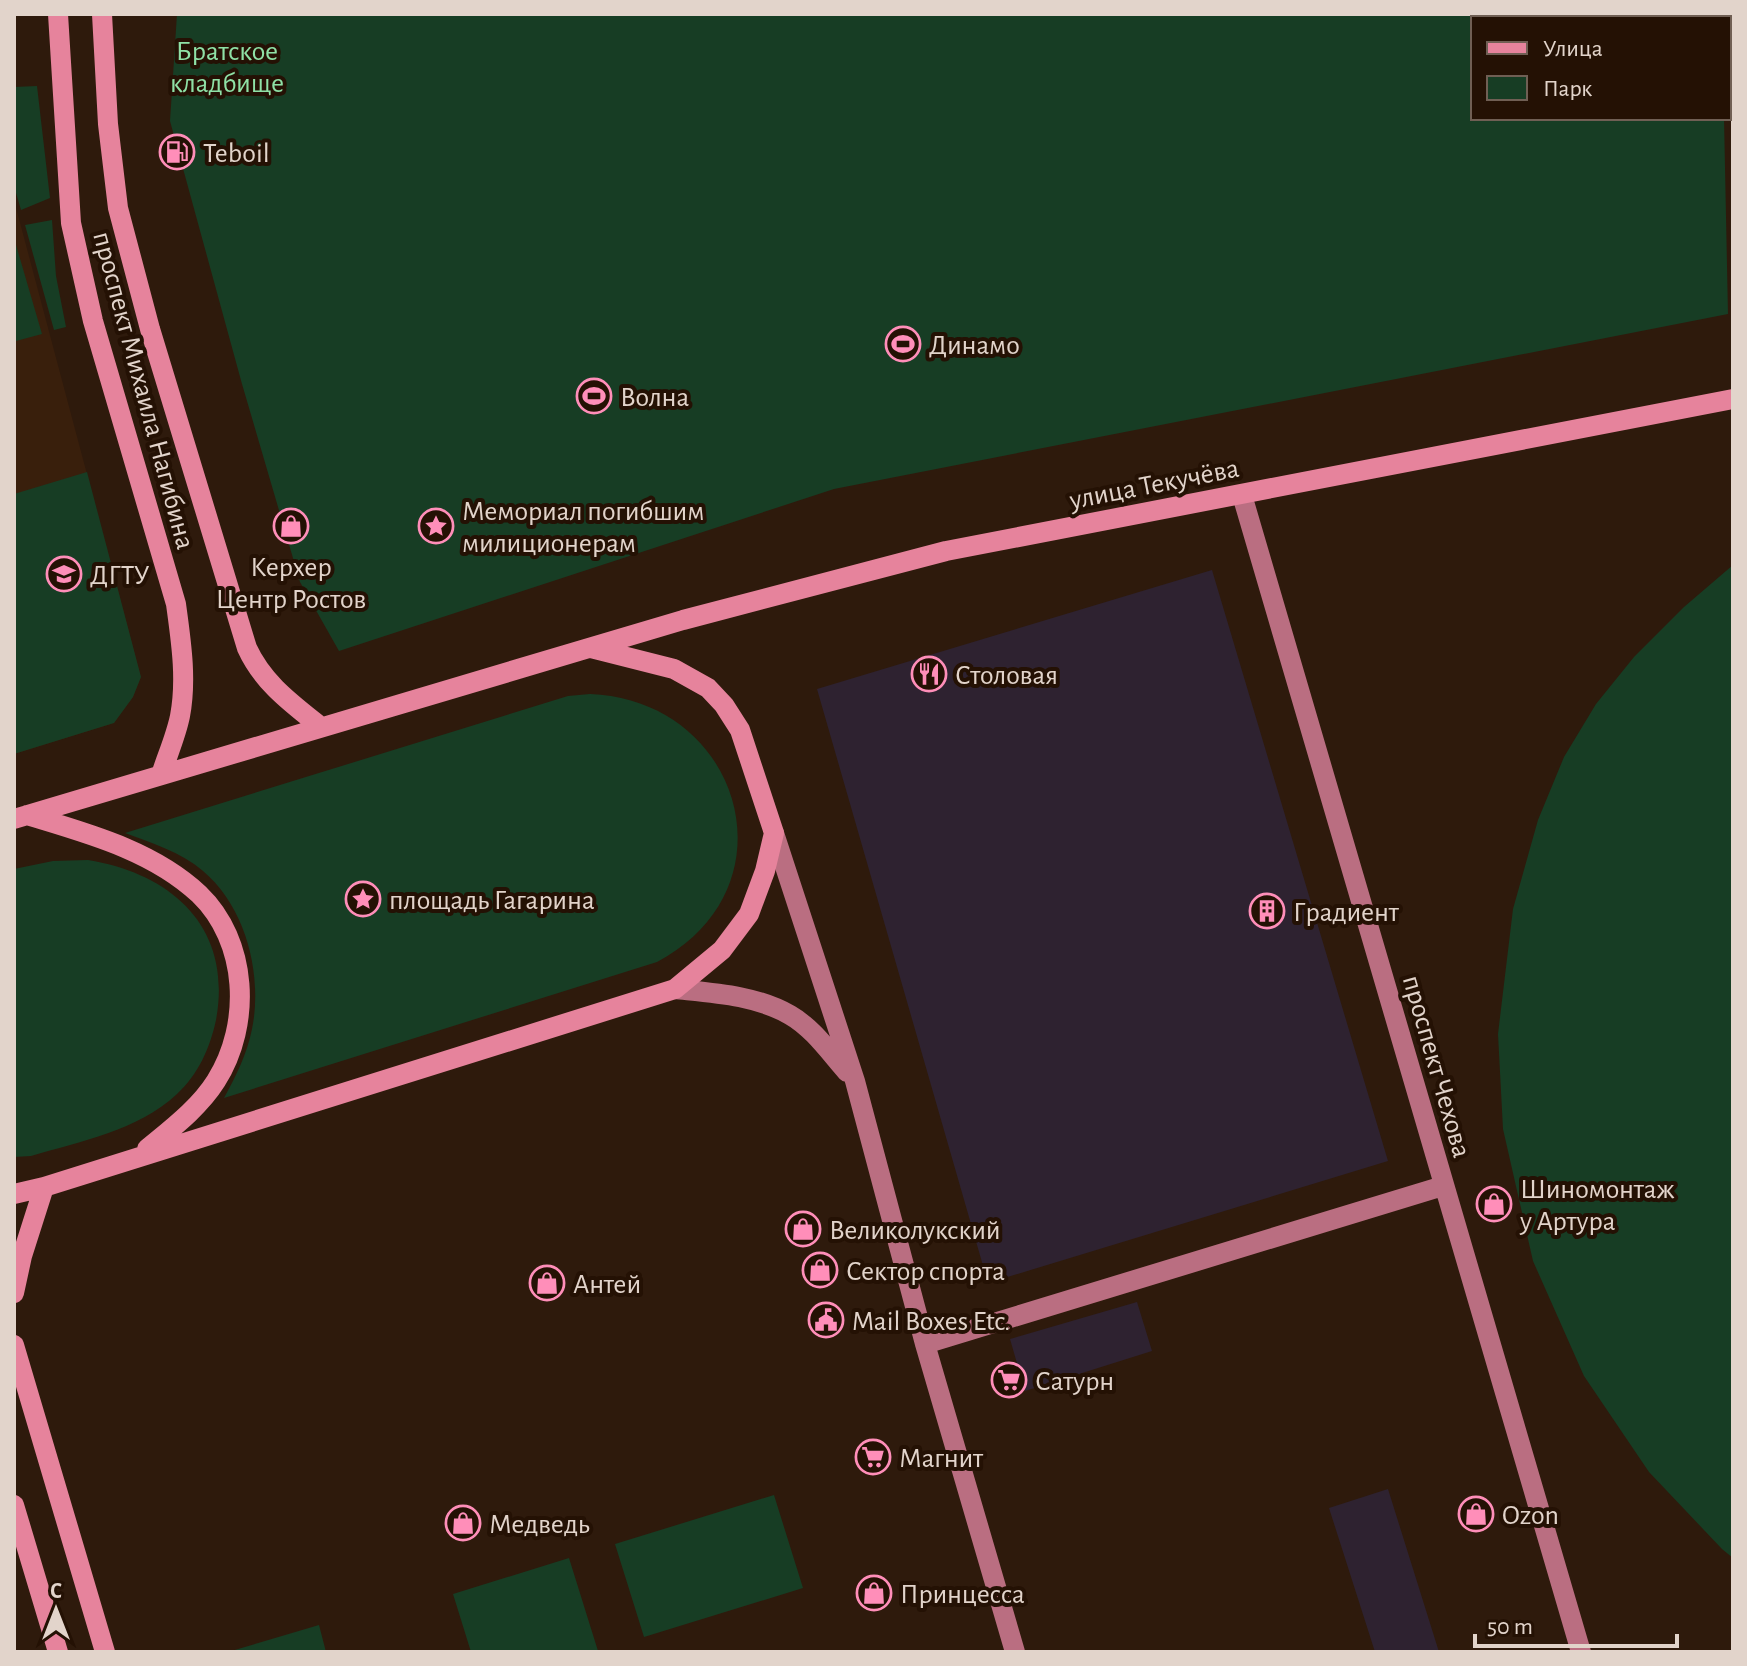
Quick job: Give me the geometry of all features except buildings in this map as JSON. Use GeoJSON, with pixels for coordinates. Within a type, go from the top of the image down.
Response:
{"type":"FeatureCollection","features":[{"type":"Feature","properties":{"kind":"main road","name":"проспект Михаила Нагибина"},"geometry":{"type":"LineString","coordinates":[[58,14],[71,223],[93,321],[176,604],[184,666],[180,716],[161,775]]}},
{"type":"Feature","properties":{"kind":"main road","name":"проспект Михаила Нагибина"},"geometry":{"type":"LineString","coordinates":[[102,14],[108,124],[118,208],[150,329],[247,648],[272,688],[321,727]]}},
{"type":"Feature","properties":{"kind":"main road","name":"улица Текучёва"},"geometry":{"type":"LineString","coordinates":[[591,648],[696,616],[946,551],[1733,399]]}},
{"type":"Feature","properties":{"kind":"main road","name":"проспект Чехова"},"geometry":{"type":"LineString","coordinates":[[1242,495],[1581,1652]]}},
{"type":"Feature","properties":{"kind":"main road"},"geometry":{"type":"LineString","coordinates":[[20,817],[591,648],[674,669],[708,688],[724,705],[740,730],[855,1081],[925,1344],[1015,1652]]}},
{"type":"Feature","properties":{"kind":"main road"},"geometry":{"type":"LineString","coordinates":[[20,817],[102,838],[145,857],[197,893],[217,914],[231,941],[239,972],[239,1007],[228,1059],[216,1082],[187,1116],[137,1157]]}},
{"type":"Feature","properties":{"kind":"main road"},"geometry":{"type":"LineString","coordinates":[[14,1194],[675,989],[722,950],[749,914],[765,871],[774,833]]}},
{"type":"Feature","properties":{"kind":"main road"},"geometry":{"type":"LineString","coordinates":[[675,989],[732,995],[762,1003],[791,1016],[819,1040],[855,1081]]}},
{"type":"Feature","properties":{"kind":"main road"},"geometry":{"type":"LineString","coordinates":[[925,1344],[1443,1186]]}},
{"type":"Feature","properties":{"kind":"main road"},"geometry":{"type":"LineString","coordinates":[[14,1293],[44,1187]]}},
{"type":"Feature","properties":{"kind":"main road"},"geometry":{"type":"LineString","coordinates":[[14,1345],[105,1652]]}},
{"type":"Feature","properties":{"kind":"main road"},"geometry":{"type":"LineString","coordinates":[[14,1505],[58,1652]]}},
{"type":"Feature","properties":{"kind":"shaded area","name":"ДГТУ"},"geometry":{"type":"Polygon","coordinates":[[[14,200],[141,677],[133,697],[114,723],[14,754],[14,200]]]}},
{"type":"Feature","properties":{"kind":"shaded area"},"geometry":{"type":"Polygon","coordinates":[[[1212,570],[1388,1161],[988,1283],[817,689],[1212,570]]]}},
{"type":"Feature","properties":{"kind":"shaded area"},"geometry":{"type":"Polygon","coordinates":[[[1137,1302],[1152,1351],[1025,1391],[1010,1339],[1137,1302]]]}},
{"type":"Feature","properties":{"kind":"shaded area"},"geometry":{"type":"Polygon","coordinates":[[[1388,1489],[1439,1652],[1375,1652],[1329,1508],[1388,1489]]]}},
{"type":"Feature","properties":{"kind":"green space","name":"Динамо"},"geometry":{"type":"Polygon","coordinates":[[[177,14],[1721,14],[1471,16],[1471,120],[1724,120],[1728,314],[834,489],[339,651],[300,582],[170,121],[177,14]]]}},
{"type":"Feature","properties":{"kind":"green space"},"geometry":{"type":"Polygon","coordinates":[[[37,86],[50,198],[21,210],[14,186],[14,87],[37,86]]]}},
{"type":"Feature","properties":{"kind":"green space"},"geometry":{"type":"Polygon","coordinates":[[[52,220],[56,276],[66,327],[54,330],[25,225],[52,220]]]}},
{"type":"Feature","properties":{"kind":"green space"},"geometry":{"type":"Polygon","coordinates":[[[14,238],[42,334],[16,341],[14,333],[14,238]]]}},
{"type":"Feature","properties":{"kind":"green space","name":"ДГТУ"},"geometry":{"type":"Polygon","coordinates":[[[87,472],[141,677],[133,697],[114,723],[14,754],[14,494],[87,472]]]}},
{"type":"Feature","properties":{"kind":"green space"},"geometry":{"type":"Polygon","coordinates":[[[1733,565],[1733,1558],[1649,1472],[1584,1376],[1533,1261],[1503,1129],[1498,1034],[1513,909],[1538,820],[1564,757],[1596,704],[1634,657],[1684,607],[1733,565]]]}},
{"type":"Feature","properties":{"kind":"green space"},"geometry":{"type":"Polygon","coordinates":[[[590,694],[642,704],[684,728],[715,762],[733,802],[737,846],[727,890],[701,929],[657,962],[224,1098],[237,1073],[252,1029],[255,987],[248,943],[230,903],[203,871],[185,858],[125,833],[568,696],[590,694]]]}},
{"type":"Feature","properties":{"kind":"green space"},"geometry":{"type":"Polygon","coordinates":[[[88,860],[119,867],[146,878],[170,893],[190,911],[205,933],[215,958],[219,987],[216,1020],[207,1051],[191,1078],[161,1107],[126,1126],[89,1140],[31,1156],[14,1157],[14,869],[53,861],[88,860]]]}},
{"type":"Feature","properties":{"kind":"green space"},"geometry":{"type":"Polygon","coordinates":[[[774,1495],[803,1588],[644,1637],[615,1544],[774,1495]]]}},
{"type":"Feature","properties":{"kind":"green space"},"geometry":{"type":"Polygon","coordinates":[[[569,1558],[598,1651],[471,1652],[453,1594],[569,1558]]]}},
{"type":"Feature","properties":{"kind":"green space"},"geometry":{"type":"Polygon","coordinates":[[[319,1625],[326,1652],[228,1652],[319,1625]]]}},
{"type":"Feature","properties":{"kind":"place","name":"Teboil"},"geometry":{"type":"Point","coordinates":[177,152]}},
{"type":"Feature","properties":{"kind":"place","name":"Динамо"},"geometry":{"type":"Point","coordinates":[903,344]}},
{"type":"Feature","properties":{"kind":"place","name":"Волна"},"geometry":{"type":"Point","coordinates":[594,396]}},
{"type":"Feature","properties":{"kind":"place","name":"Керхер Центр Ростов"},"geometry":{"type":"Point","coordinates":[291,526]}},
{"type":"Feature","properties":{"kind":"place","name":"Мемориал погибшим милиционерам"},"geometry":{"type":"Point","coordinates":[436,526]}},
{"type":"Feature","properties":{"kind":"place","name":"ДГТУ"},"geometry":{"type":"Point","coordinates":[64,574]}},
{"type":"Feature","properties":{"kind":"place","name":"Столовая"},"geometry":{"type":"Point","coordinates":[929,674]}},
{"type":"Feature","properties":{"kind":"place","name":"площадь Гагарина"},"geometry":{"type":"Point","coordinates":[363,899]}},
{"type":"Feature","properties":{"kind":"place","name":"Градиент"},"geometry":{"type":"Point","coordinates":[1267,911]}},
{"type":"Feature","properties":{"kind":"place","name":"Шиномонтаж у Артура"},"geometry":{"type":"Point","coordinates":[1494,1204]}},
{"type":"Feature","properties":{"kind":"place","name":"Великолукский"},"geometry":{"type":"Point","coordinates":[803,1229]}},
{"type":"Feature","properties":{"kind":"place","name":"Сектор спорта"},"geometry":{"type":"Point","coordinates":[820,1270]}},
{"type":"Feature","properties":{"kind":"place","name":"Антей"},"geometry":{"type":"Point","coordinates":[547,1283]}},
{"type":"Feature","properties":{"kind":"place","name":"Mail Boxes Etc."},"geometry":{"type":"Point","coordinates":[826,1320]}},
{"type":"Feature","properties":{"kind":"place","name":"Сатурн"},"geometry":{"type":"Point","coordinates":[1009,1380]}},
{"type":"Feature","properties":{"kind":"place","name":"Магнит"},"geometry":{"type":"Point","coordinates":[873,1457]}},
{"type":"Feature","properties":{"kind":"place","name":"Ozon"},"geometry":{"type":"Point","coordinates":[1476,1514]}},
{"type":"Feature","properties":{"kind":"place","name":"Медведь"},"geometry":{"type":"Point","coordinates":[463,1523]}},
{"type":"Feature","properties":{"kind":"place","name":"Принцесса"},"geometry":{"type":"Point","coordinates":[874,1593]}},
{"type":"Feature","properties":{"kind":"park label","name":"Братское кладбище"},"geometry":{"type":"Point","coordinates":[227,66]}}]}
